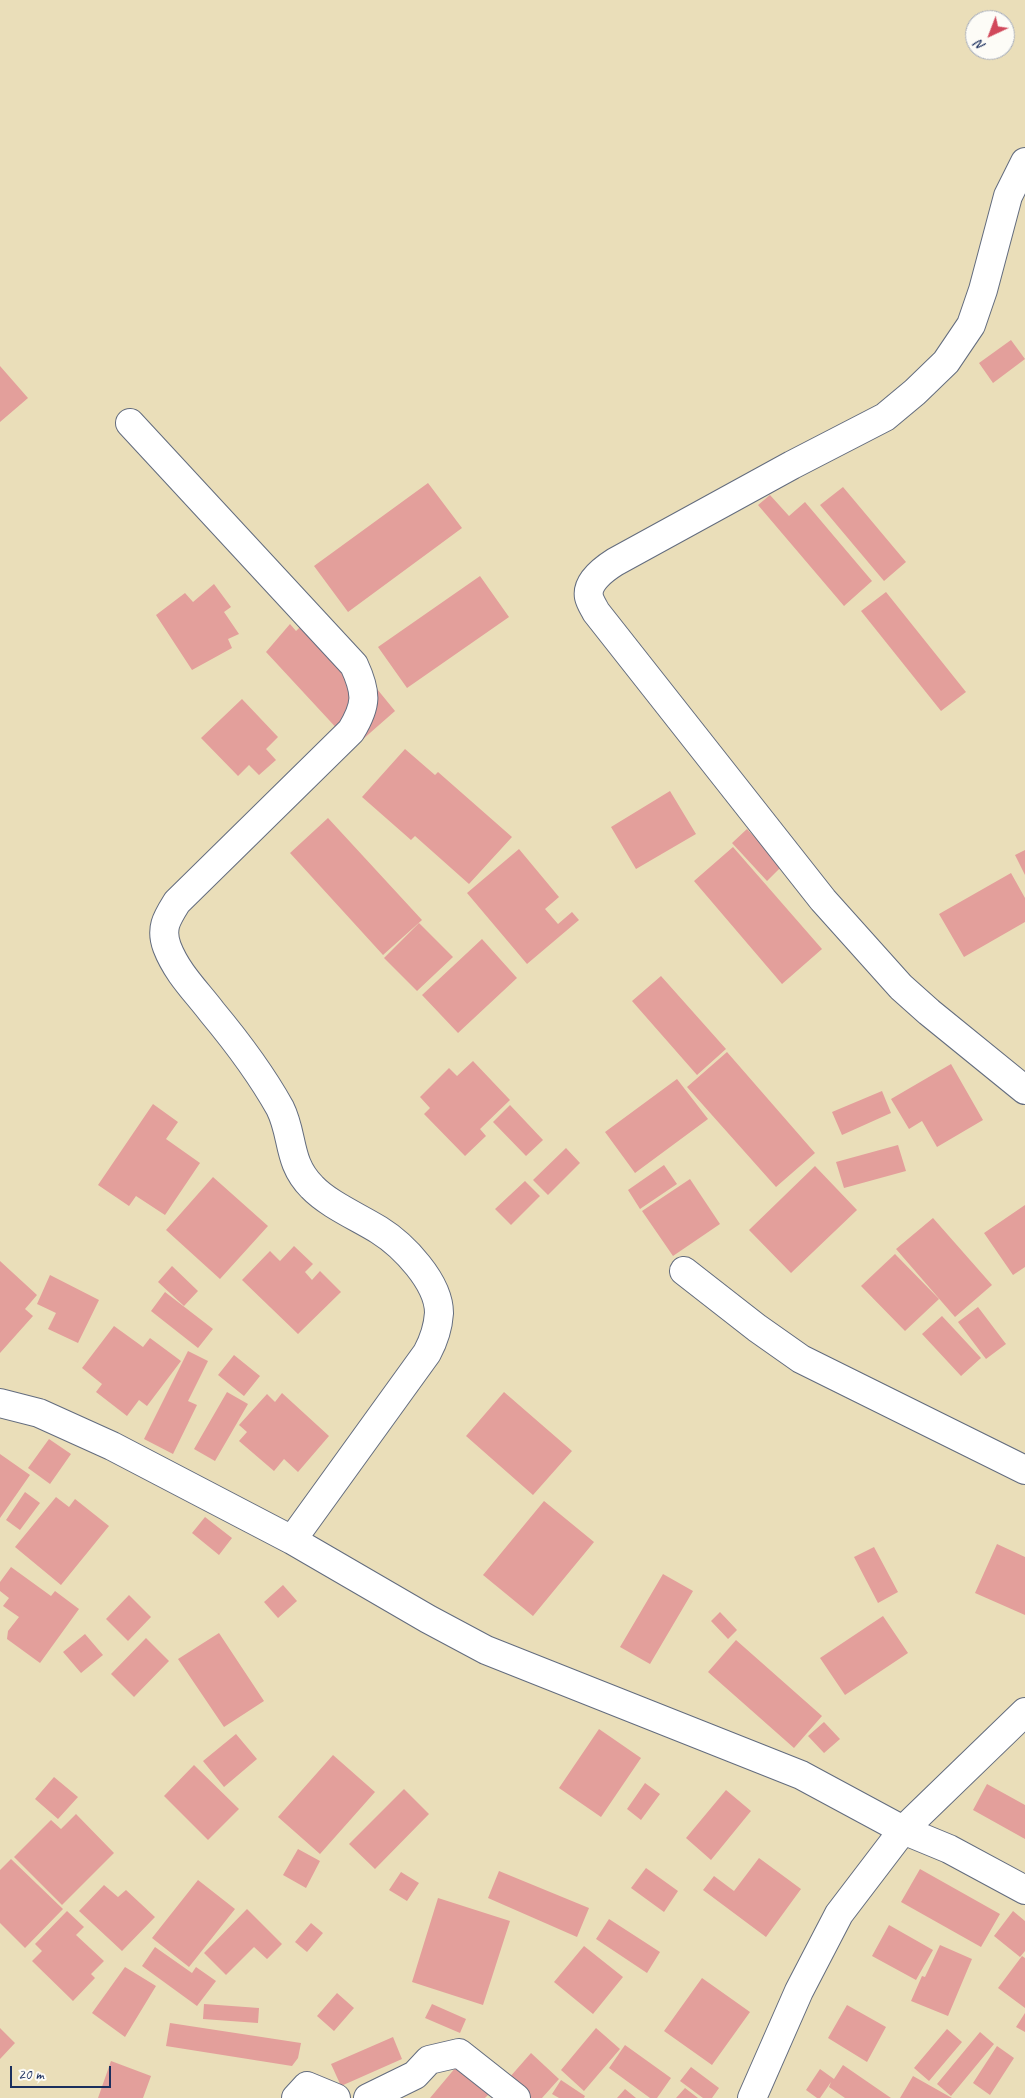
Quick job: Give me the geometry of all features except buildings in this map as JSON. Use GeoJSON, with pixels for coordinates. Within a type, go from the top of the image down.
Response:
{"type":"FeatureCollection","features":[{"type":"Feature","properties":{"kind":"street"},"geometry":{"type":"LineString","coordinates":[[1025,162],[1008,196],[983,290],[971,325],[946,362],[915,392],[885,417],[792,465],[615,562],[603,570],[591,584],[589,596],[596,612],[823,900],[901,987],[1025,1090]]}},
{"type":"Feature","properties":{"kind":"street"},"geometry":{"type":"LineString","coordinates":[[130,423],[354,665],[362,682],[364,700],[362,714],[351,731],[176,902],[164,923],[166,945],[177,969],[242,1049],[280,1109],[286,1123],[293,1159],[303,1176],[320,1195],[381,1232],[399,1246],[415,1262],[431,1284],[439,1311],[436,1335],[427,1353],[292,1540]]}},
{"type":"Feature","properties":{"kind":"street"},"geometry":{"type":"LineString","coordinates":[[684,1271],[757,1328],[801,1359],[1025,1470]]}},
{"type":"Feature","properties":{"kind":"street"},"geometry":{"type":"LineString","coordinates":[[0,1403],[39,1414],[112,1446],[292,1540],[428,1619],[486,1650],[801,1775],[903,1830],[949,1849],[1025,1890]]}},
{"type":"Feature","properties":{"kind":"street"},"geometry":{"type":"LineString","coordinates":[[752,2098],[799,1991],[839,1914],[903,1830],[1025,1712]]}},
{"type":"Feature","properties":{"kind":"street"},"geometry":{"type":"LineString","coordinates":[[368,2098],[415,2075],[429,2060],[459,2053],[516,2098]]}},
{"type":"Feature","properties":{"kind":"street"},"geometry":{"type":"LineString","coordinates":[[296,2098],[307,2086],[336,2098]]}}]}
